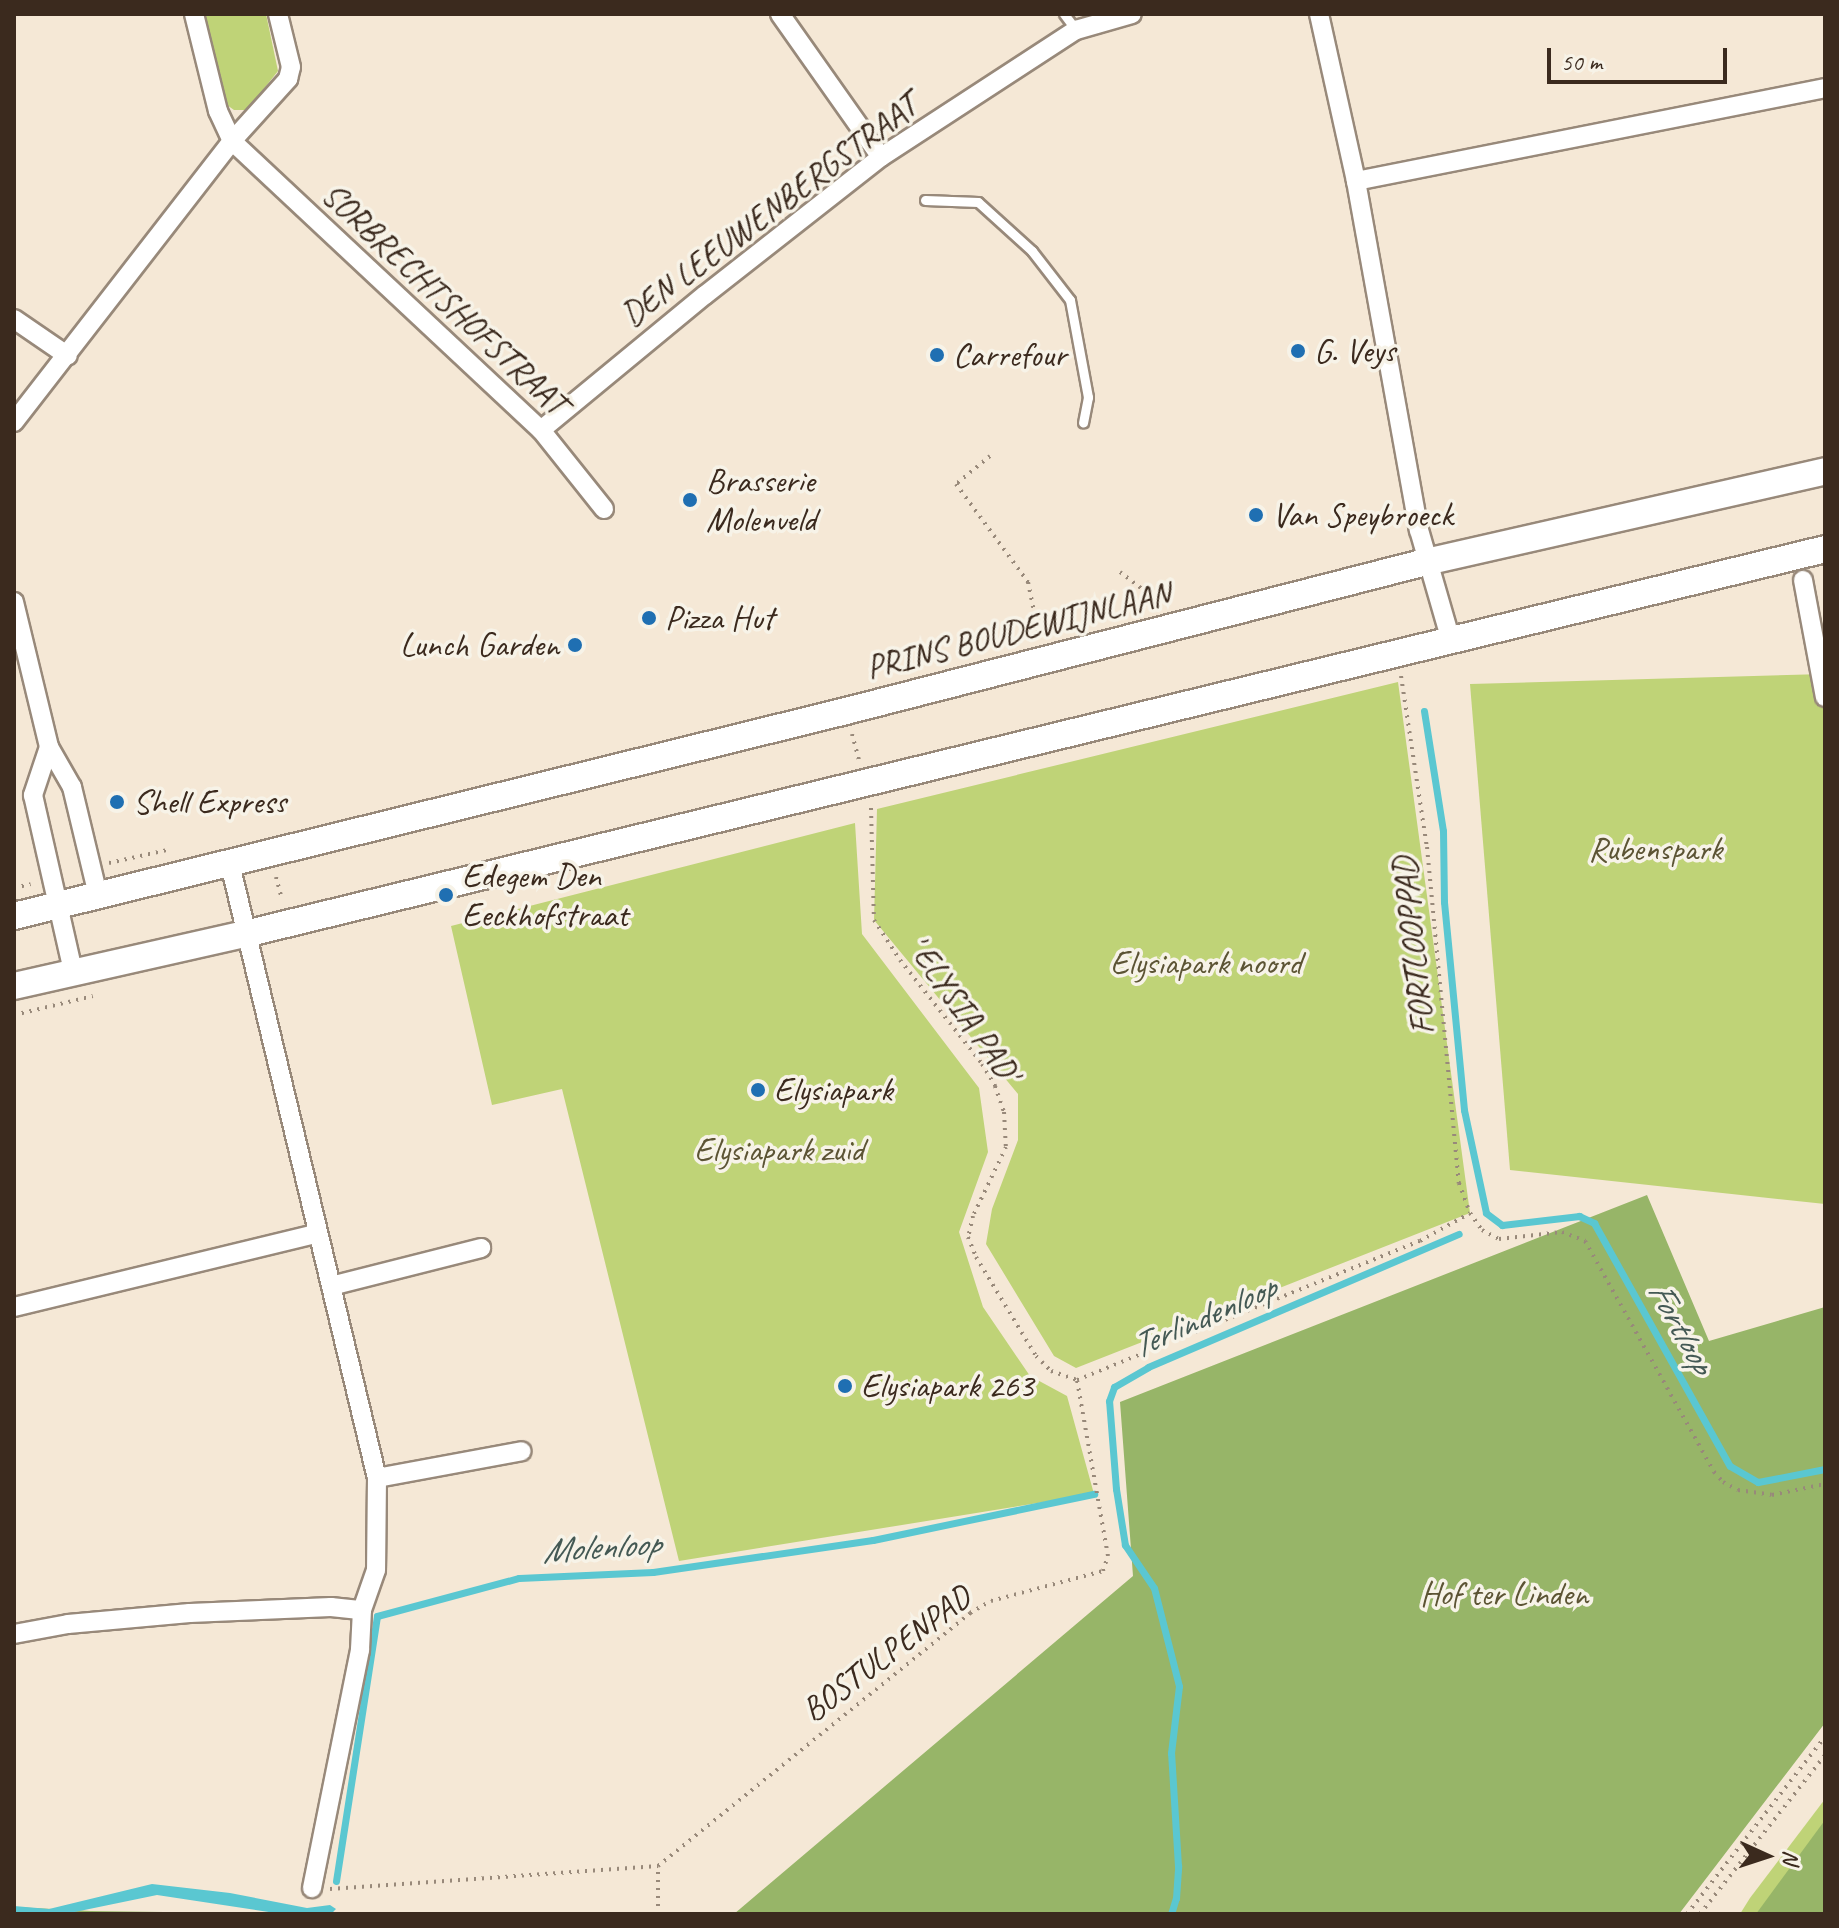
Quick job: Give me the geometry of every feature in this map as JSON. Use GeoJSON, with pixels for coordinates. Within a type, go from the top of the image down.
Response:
{"type":"FeatureCollection","features":[{"type":"Feature","properties":{"kind":"main road","name":"PRINS BOUDEWIJNLAAN"},"geometry":{"type":"LineString","coordinates":[[14,916],[55,897],[98,895],[230,864],[846,711],[1426,562],[1825,471]]}},
{"type":"Feature","properties":{"kind":"main road"},"geometry":{"type":"LineString","coordinates":[[14,986],[868,795],[1451,641],[1825,549]]}},
{"type":"Feature","properties":{"kind":"street"},"geometry":{"type":"LineString","coordinates":[[194,14],[218,111],[232,141]]}},
{"type":"Feature","properties":{"kind":"street"},"geometry":{"type":"LineString","coordinates":[[14,422],[232,141],[288,79],[291,67],[278,14]]}},
{"type":"Feature","properties":{"kind":"street"},"geometry":{"type":"LineString","coordinates":[[780,14],[881,157]]}},
{"type":"Feature","properties":{"kind":"street","name":"DEN LEEUWENBERGSTRAAT"},"geometry":{"type":"LineString","coordinates":[[541,430],[705,295],[881,157],[1076,30],[1132,14]]}},
{"type":"Feature","properties":{"kind":"street"},"geometry":{"type":"LineString","coordinates":[[1319,14],[1356,181],[1426,562],[1451,641]]}},
{"type":"Feature","properties":{"kind":"street"},"geometry":{"type":"LineString","coordinates":[[1356,181],[1825,88]]}},
{"type":"Feature","properties":{"kind":"street","name":"SORBRECHTSHOFSTRAAT"},"geometry":{"type":"LineString","coordinates":[[232,141],[541,430],[604,509]]}},
{"type":"Feature","properties":{"kind":"street"},"geometry":{"type":"LineString","coordinates":[[14,319],[68,356]]}},
{"type":"Feature","properties":{"kind":"street"},"geometry":{"type":"LineString","coordinates":[[1803,580],[1825,697]]}},
{"type":"Feature","properties":{"kind":"street"},"geometry":{"type":"LineString","coordinates":[[14,602],[49,747],[72,787],[98,895]]}},
{"type":"Feature","properties":{"kind":"street"},"geometry":{"type":"LineString","coordinates":[[49,747],[33,795],[73,971]]}},
{"type":"Feature","properties":{"kind":"street"},"geometry":{"type":"LineString","coordinates":[[230,864],[249,933],[316,1234],[377,1478],[376,1570],[362,1610],[360,1650],[312,1888]]}},
{"type":"Feature","properties":{"kind":"street"},"geometry":{"type":"LineString","coordinates":[[14,1307],[316,1234]]}},
{"type":"Feature","properties":{"kind":"street"},"geometry":{"type":"LineString","coordinates":[[331,1286],[481,1248]]}},
{"type":"Feature","properties":{"kind":"street"},"geometry":{"type":"LineString","coordinates":[[377,1478],[522,1451]]}},
{"type":"Feature","properties":{"kind":"street"},"geometry":{"type":"LineString","coordinates":[[14,1634],[68,1624],[190,1613],[331,1607],[362,1610]]}},
{"type":"Feature","properties":{"kind":"lane"},"geometry":{"type":"LineString","coordinates":[[1064,14],[1076,30]]}},
{"type":"Feature","properties":{"kind":"lane"},"geometry":{"type":"LineString","coordinates":[[925,200],[978,202],[1032,251],[1070,300],[1088,397],[1083,423]]}},
{"type":"Feature","properties":{"kind":"path"},"geometry":{"type":"LineString","coordinates":[[990,456],[956,484],[1028,582],[1039,638]]}},
{"type":"Feature","properties":{"kind":"path"},"geometry":{"type":"LineString","coordinates":[[1120,572],[1166,607]]}},
{"type":"Feature","properties":{"kind":"path","name":"FORTLOOPPAD"},"geometry":{"type":"LineString","coordinates":[[1401,674],[1427,847],[1459,1183],[1470,1213]]}},
{"type":"Feature","properties":{"kind":"path"},"geometry":{"type":"LineString","coordinates":[[846,711],[868,795]]}},
{"type":"Feature","properties":{"kind":"path","name":"' ELYSIA PAD'"},"geometry":{"type":"LineString","coordinates":[[868,795],[874,920],[900,960],[982,1064],[995,1086],[1004,1112],[1006,1147],[973,1216],[968,1237],[976,1257],[1036,1356],[1051,1371],[1077,1380]]}},
{"type":"Feature","properties":{"kind":"path"},"geometry":{"type":"LineString","coordinates":[[271,853],[287,924]]}},
{"type":"Feature","properties":{"kind":"path"},"geometry":{"type":"LineString","coordinates":[[1077,1380],[1420,1241],[1470,1213],[1482,1230],[1507,1241],[1562,1232],[1585,1241],[1714,1472],[1723,1482],[1738,1490],[1772,1495],[1825,1484]]}},
{"type":"Feature","properties":{"kind":"path","name":"BOSTULPENPAD"},"geometry":{"type":"LineString","coordinates":[[658,1866],[970,1613],[991,1601],[1103,1571],[1108,1556],[1077,1380]]}},
{"type":"Feature","properties":{"kind":"path"},"geometry":{"type":"LineString","coordinates":[[1687,1914],[1825,1737]]}},
{"type":"Feature","properties":{"kind":"path"},"geometry":{"type":"LineString","coordinates":[[1700,1914],[1825,1755]]}},
{"type":"Feature","properties":{"kind":"path"},"geometry":{"type":"LineString","coordinates":[[312,1888],[342,1890],[658,1866],[658,1914]]}},
{"type":"Feature","properties":{"kind":"green space"},"geometry":{"type":"Polygon","coordinates":[[[204,14],[266,14],[278,71],[247,110],[234,110],[227,105],[204,14]]]}},
{"type":"Feature","properties":{"kind":"green space","name":"Rubenspark"},"geometry":{"type":"Polygon","coordinates":[[[1824,674],[1825,1204],[1510,1170],[1470,684],[1824,674]]]}},
{"type":"Feature","properties":{"kind":"green space","name":"Elysiapark noord"},"geometry":{"type":"Polygon","coordinates":[[[1398,682],[1470,1213],[1076,1368],[1054,1356],[986,1244],[992,1209],[1018,1140],[1018,1094],[874,920],[877,809],[1398,682]]]}},
{"type":"Feature","properties":{"kind":"green space","name":"Elysiapark zuid"},"geometry":{"type":"Polygon","coordinates":[[[855,823],[862,934],[979,1088],[988,1152],[959,1232],[983,1307],[1030,1376],[1067,1396],[1094,1494],[679,1561],[562,1089],[492,1105],[451,926],[855,823]]]}},
{"type":"Feature","properties":{"kind":"green space","name":"Hof ter Linden"},"geometry":{"type":"Polygon","coordinates":[[[1647,1195],[1709,1341],[1825,1307],[1825,1723],[1679,1914],[734,1914],[1133,1576],[1120,1402],[1647,1195]]]}},
{"type":"Feature","properties":{"kind":"green space"},"geometry":{"type":"Polygon","coordinates":[[[1825,1799],[1825,1914],[1740,1914],[1750,1898],[1825,1799]]]}},
{"type":"Feature","properties":{"kind":"green space"},"geometry":{"type":"Polygon","coordinates":[[[1825,1820],[1825,1914],[1756,1914],[1825,1820]]]}},
{"type":"Feature","properties":{"kind":"green space"},"geometry":{"type":"Polygon","coordinates":[[[14,1907],[91,1911],[322,1914],[14,1914],[14,1907]]]}},
{"type":"Feature","properties":{"kind":"water"},"geometry":{"type":"Polygon","coordinates":[[[152,1884],[230,1893],[307,1908],[330,1905],[336,1909],[331,1914],[282,1914],[157,1895],[65,1914],[14,1914],[14,1906],[49,1909],[152,1884]]]}},
{"type":"Feature","properties":{"kind":"waterway","name":"Terlindenloop"},"geometry":{"type":"LineString","coordinates":[[1424,711],[1443,831],[1444,902],[1464,1110],[1486,1213],[1502,1225],[1579,1216],[1594,1223],[1730,1466],[1758,1482],[1825,1469]]}},
{"type":"Feature","properties":{"kind":"waterway","name":"Terlindenloop"},"geometry":{"type":"LineString","coordinates":[[1171,1914],[1176,1898],[1178,1866],[1171,1753],[1179,1686],[1154,1588],[1125,1545],[1116,1489],[1109,1401],[1114,1387],[1148,1367],[1459,1234]]}},
{"type":"Feature","properties":{"kind":"waterway","name":"Molenloop"},"geometry":{"type":"LineString","coordinates":[[336,1881],[377,1616],[519,1578],[653,1572],[873,1540],[1094,1494]]}},
{"type":"Feature","properties":{"kind":"place","name":"G. Veys"},"geometry":{"type":"Point","coordinates":[1298,351]}},
{"type":"Feature","properties":{"kind":"place","name":"Carrefour"},"geometry":{"type":"Point","coordinates":[937,355]}},
{"type":"Feature","properties":{"kind":"place","name":"Brasserie Molenveld"},"geometry":{"type":"Point","coordinates":[690,500]}},
{"type":"Feature","properties":{"kind":"place","name":"Van Speybroeck"},"geometry":{"type":"Point","coordinates":[1256,515]}},
{"type":"Feature","properties":{"kind":"place","name":"Pizza Hut"},"geometry":{"type":"Point","coordinates":[649,618]}},
{"type":"Feature","properties":{"kind":"place","name":"Lunch Garden"},"geometry":{"type":"Point","coordinates":[575,645]}},
{"type":"Feature","properties":{"kind":"place","name":"Shell Express"},"geometry":{"type":"Point","coordinates":[117,802]}},
{"type":"Feature","properties":{"kind":"place","name":"Edegem Den Eeckhofstraat"},"geometry":{"type":"Point","coordinates":[446,895]}},
{"type":"Feature","properties":{"kind":"place","name":"Elysiapark"},"geometry":{"type":"Point","coordinates":[758,1090]}},
{"type":"Feature","properties":{"kind":"place","name":"Elysiapark 263"},"geometry":{"type":"Point","coordinates":[845,1386]}},
{"type":"Feature","properties":{"kind":"water label","name":"Fortloop"},"geometry":{"type":"Point","coordinates":[1681,1327]}}]}
